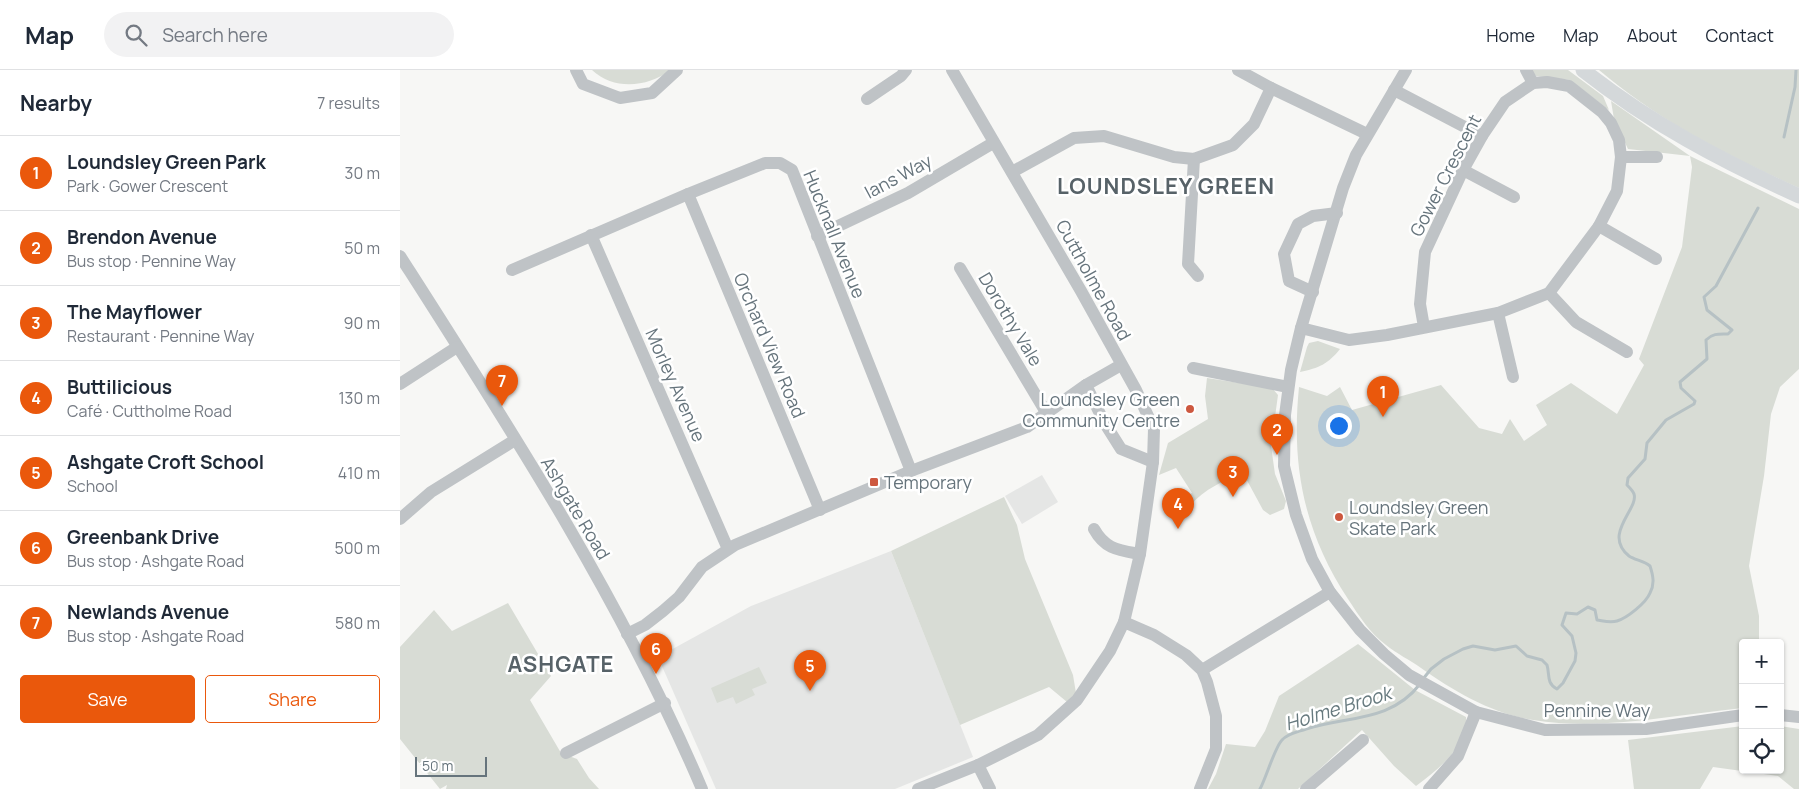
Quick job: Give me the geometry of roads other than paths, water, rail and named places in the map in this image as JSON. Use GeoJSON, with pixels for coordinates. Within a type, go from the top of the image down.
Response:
{"type":"FeatureCollection","features":[{"type":"Feature","properties":{"kind":"main road"},"geometry":{"type":"LineString","coordinates":[[1583,70],[1661,125],[1745,171],[1799,196]]}},
{"type":"Feature","properties":{"kind":"street"},"geometry":{"type":"LineString","coordinates":[[576,70],[583,84],[620,98],[652,92],[677,70]]}},
{"type":"Feature","properties":{"kind":"street"},"geometry":{"type":"LineString","coordinates":[[867,99],[901,76],[906,70]]}},
{"type":"Feature","properties":{"kind":"street","name":"Cuttholme Road"},"geometry":{"type":"LineString","coordinates":[[918,789],[978,764],[1038,735],[1077,700],[1110,651],[1124,622],[1140,554],[1153,462],[1154,430],[1136,390],[952,70]]}},
{"type":"Feature","properties":{"kind":"street"},"geometry":{"type":"LineString","coordinates":[[1238,70],[1367,134]]}},
{"type":"Feature","properties":{"kind":"street","name":"Pennine Way"},"geometry":{"type":"LineString","coordinates":[[1406,70],[1367,134],[1343,188],[1301,328],[1288,387],[1284,466],[1296,515],[1312,559],[1330,592],[1360,630],[1397,664],[1421,682],[1476,712],[1545,730],[1646,729],[1739,717]]}},
{"type":"Feature","properties":{"kind":"street"},"geometry":{"type":"LineString","coordinates":[[1301,328],[1348,340],[1498,313],[1549,293],[1599,226],[1617,191],[1621,157],[1619,140],[1612,123],[1602,112],[1569,86],[1547,82],[1533,83],[1526,70]]}},
{"type":"Feature","properties":{"kind":"street","name":"Gower Crescent"},"geometry":{"type":"LineString","coordinates":[[1424,327],[1420,304],[1426,252],[1463,170],[1482,136],[1505,102],[1533,83]]}},
{"type":"Feature","properties":{"kind":"street"},"geometry":{"type":"LineString","coordinates":[[1012,172],[1074,138],[1104,136],[1174,157],[1194,159],[1233,145],[1254,124],[1271,88]]}},
{"type":"Feature","properties":{"kind":"street"},"geometry":{"type":"LineString","coordinates":[[1394,90],[1482,136]]}},
{"type":"Feature","properties":{"kind":"street","name":"Ians Way"},"geometry":{"type":"LineString","coordinates":[[817,236],[908,193],[993,143]]}},
{"type":"Feature","properties":{"kind":"street"},"geometry":{"type":"LineString","coordinates":[[1621,157],[1657,157]]}},
{"type":"Feature","properties":{"kind":"street"},"geometry":{"type":"LineString","coordinates":[[1194,159],[1188,264],[1198,276]]}},
{"type":"Feature","properties":{"kind":"street","name":"Hucknall Avenue"},"geometry":{"type":"LineString","coordinates":[[512,270],[590,235],[765,163],[780,163],[792,170],[911,471]]}},
{"type":"Feature","properties":{"kind":"street"},"geometry":{"type":"LineString","coordinates":[[1463,170],[1514,197]]}},
{"type":"Feature","properties":{"kind":"street","name":"Orchard View Road"},"geometry":{"type":"LineString","coordinates":[[688,194],[820,510]]}},
{"type":"Feature","properties":{"kind":"street"},"geometry":{"type":"LineString","coordinates":[[1313,292],[1289,281],[1284,254],[1298,224],[1314,216],[1337,212]]}},
{"type":"Feature","properties":{"kind":"street"},"geometry":{"type":"LineString","coordinates":[[1599,226],[1656,259]]}},
{"type":"Feature","properties":{"kind":"street","name":"Morley Avenue"},"geometry":{"type":"LineString","coordinates":[[590,235],[728,549]]}},
{"type":"Feature","properties":{"kind":"street","name":"Ashgate Road"},"geometry":{"type":"LineString","coordinates":[[400,256],[573,534],[665,703],[702,789]]}},
{"type":"Feature","properties":{"kind":"street","name":"Dorothy Vale"},"geometry":{"type":"LineString","coordinates":[[960,268],[1047,414]]}},
{"type":"Feature","properties":{"kind":"street"},"geometry":{"type":"LineString","coordinates":[[1549,293],[1576,322],[1627,352]]}},
{"type":"Feature","properties":{"kind":"street"},"geometry":{"type":"LineString","coordinates":[[1498,313],[1512,377]]}},
{"type":"Feature","properties":{"kind":"street"},"geometry":{"type":"LineString","coordinates":[[400,384],[457,347]]}},
{"type":"Feature","properties":{"kind":"street"},"geometry":{"type":"LineString","coordinates":[[628,634],[645,625],[663,611],[679,597],[702,567],[728,549],[911,471],[1027,426],[1047,414],[1086,385],[1122,365]]}},
{"type":"Feature","properties":{"kind":"street"},"geometry":{"type":"LineString","coordinates":[[1193,368],[1288,387]]}},
{"type":"Feature","properties":{"kind":"street"},"geometry":{"type":"LineString","coordinates":[[1086,385],[1104,422],[1121,448],[1153,462]]}},
{"type":"Feature","properties":{"kind":"street"},"geometry":{"type":"LineString","coordinates":[[400,519],[431,492],[515,440]]}},
{"type":"Feature","properties":{"kind":"street"},"geometry":{"type":"LineString","coordinates":[[1094,529],[1101,541],[1116,549],[1140,554]]}},
{"type":"Feature","properties":{"kind":"street"},"geometry":{"type":"LineString","coordinates":[[1202,670],[1330,592]]}},
{"type":"Feature","properties":{"kind":"street"},"geometry":{"type":"LineString","coordinates":[[1124,622],[1154,635],[1186,655],[1202,670],[1208,682],[1216,716],[1216,749],[1200,789]]}},
{"type":"Feature","properties":{"kind":"street"},"geometry":{"type":"LineString","coordinates":[[566,753],[665,703]]}},
{"type":"Feature","properties":{"kind":"street"},"geometry":{"type":"LineString","coordinates":[[1429,789],[1458,756],[1476,712]]}},
{"type":"Feature","properties":{"kind":"street"},"geometry":{"type":"LineString","coordinates":[[1784,715],[1799,717]]}},
{"type":"Feature","properties":{"kind":"street"},"geometry":{"type":"LineString","coordinates":[[1306,789],[1363,740]]}},
{"type":"Feature","properties":{"kind":"street"},"geometry":{"type":"LineString","coordinates":[[978,764],[990,789]]}},
{"type":"Feature","properties":{"kind":"waterway","name":"Holme Brook"},"geometry":{"type":"LineString","coordinates":[[1784,137],[1795,87],[1796,70]]}},
{"type":"Feature","properties":{"kind":"waterway","name":"Holme Brook"},"geometry":{"type":"LineString","coordinates":[[1423,679],[1431,669],[1444,659],[1463,649],[1473,646],[1495,650],[1516,646],[1527,656],[1542,660],[1547,665],[1551,684],[1557,689],[1563,683],[1575,661],[1576,653],[1572,636],[1562,625],[1566,613],[1577,614],[1588,607],[1595,610],[1597,620],[1614,622],[1631,613],[1648,597],[1653,583],[1650,566],[1629,556],[1622,548],[1619,539],[1623,522],[1634,500],[1634,494],[1627,485],[1628,478],[1645,459],[1647,443],[1666,420],[1694,404],[1695,401],[1681,388],[1680,382],[1707,359],[1706,340],[1714,335],[1728,334],[1732,330],[1707,310],[1704,297],[1716,286],[1758,208]]}},
{"type":"Feature","properties":{"kind":"waterway","name":"Holme Brook"},"geometry":{"type":"LineString","coordinates":[[1260,789],[1276,749],[1287,736],[1321,725],[1382,712],[1396,705],[1420,684]]}},
{"type":"Feature","properties":{"kind":"place","name":"Newlands Avenue"},"geometry":{"type":"Point","coordinates":[502,406]}},
{"type":"Feature","properties":{"kind":"place","name":"Loundsley Green Community Centre"},"geometry":{"type":"Point","coordinates":[1190,409]}},
{"type":"Feature","properties":{"kind":"place","name":"Loundsley Green Park"},"geometry":{"type":"Point","coordinates":[1383,417]}},
{"type":"Feature","properties":{"kind":"place","name":"Brendon Avenue"},"geometry":{"type":"Point","coordinates":[1277,455]}},
{"type":"Feature","properties":{"kind":"place","name":"Temporary"},"geometry":{"type":"Point","coordinates":[874,482]}},
{"type":"Feature","properties":{"kind":"place","name":"The Mayflower"},"geometry":{"type":"Point","coordinates":[1233,497]}},
{"type":"Feature","properties":{"kind":"place","name":"Loundsley Green Skate Park"},"geometry":{"type":"Point","coordinates":[1339,517]}},
{"type":"Feature","properties":{"kind":"place","name":"Buttilicious"},"geometry":{"type":"Point","coordinates":[1178,529]}},
{"type":"Feature","properties":{"kind":"place","name":"Greenbank Drive"},"geometry":{"type":"Point","coordinates":[656,674]}},
{"type":"Feature","properties":{"kind":"place","name":"Ashgate Croft School"},"geometry":{"type":"Point","coordinates":[810,691]}},
{"type":"Feature","properties":{"kind":"district","name":"LOUNDSLEY GREEN"},"geometry":{"type":"Point","coordinates":[1166,186]}},
{"type":"Feature","properties":{"kind":"district","name":"ASHGATE"},"geometry":{"type":"Point","coordinates":[561,664]}}]}
